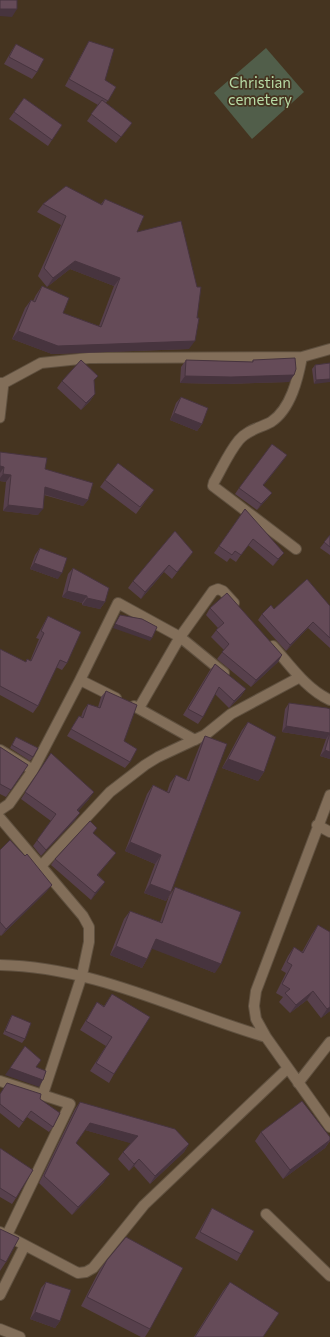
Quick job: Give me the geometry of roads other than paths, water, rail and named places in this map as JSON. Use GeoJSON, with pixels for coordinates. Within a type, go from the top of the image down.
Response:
{"type":"FeatureCollection","features":[{"type":"Feature","properties":{"kind":"street"},"geometry":{"type":"LineString","coordinates":[[2,383],[41,363],[89,358],[302,357],[330,349]]}},
{"type":"Feature","properties":{"kind":"street"},"geometry":{"type":"LineString","coordinates":[[296,549],[213,486],[239,440],[246,433],[272,421],[283,408],[293,390],[302,357]]}},
{"type":"Feature","properties":{"kind":"street"},"geometry":{"type":"LineString","coordinates":[[139,708],[180,637],[213,591],[218,589],[223,591],[243,613]]}},
{"type":"Feature","properties":{"kind":"street"},"geometry":{"type":"LineString","coordinates":[[0,810],[9,804],[33,770],[80,680],[118,602],[180,637],[232,680]]}},
{"type":"Feature","properties":{"kind":"street"},"geometry":{"type":"LineString","coordinates":[[268,641],[300,676],[317,692],[330,700]]}},
{"type":"Feature","properties":{"kind":"street"},"geometry":{"type":"LineString","coordinates":[[41,866],[110,792],[158,757],[205,735],[252,697],[300,676]]}},
{"type":"Feature","properties":{"kind":"street"},"geometry":{"type":"LineString","coordinates":[[80,680],[139,708],[195,740]]}},
{"type":"Feature","properties":{"kind":"street"},"geometry":{"type":"LineString","coordinates":[[0,750],[33,770]]}},
{"type":"Feature","properties":{"kind":"street"},"geometry":{"type":"LineString","coordinates":[[330,795],[317,825],[256,990],[254,1006],[256,1019],[266,1037],[330,1127]]}},
{"type":"Feature","properties":{"kind":"street"},"geometry":{"type":"LineString","coordinates":[[0,818],[84,916],[89,927],[89,942],[82,975],[43,1094]]}},
{"type":"Feature","properties":{"kind":"street"},"geometry":{"type":"LineString","coordinates":[[317,825],[330,832]]}},
{"type":"Feature","properties":{"kind":"street"},"geometry":{"type":"LineString","coordinates":[[0,965],[41,967],[82,975],[145,994],[235,1028],[266,1037]]}},
{"type":"Feature","properties":{"kind":"street"},"geometry":{"type":"LineString","coordinates":[[298,1083],[330,1042]]}},
{"type":"Feature","properties":{"kind":"street"},"geometry":{"type":"LineString","coordinates":[[0,1081],[70,1104],[3,1233],[78,1273],[86,1272],[93,1268],[144,1205],[288,1068]]}},
{"type":"Feature","properties":{"kind":"street"},"geometry":{"type":"LineString","coordinates":[[266,1214],[330,1276]]}},
{"type":"Feature","properties":{"kind":"street"},"geometry":{"type":"LineString","coordinates":[[0,1295],[25,1245]]}},
{"type":"Feature","properties":{"kind":"street"},"geometry":{"type":"LineString","coordinates":[[0,1329],[20,1337]]}},
{"type":"Feature","properties":{"kind":"lane"},"geometry":{"type":"LineString","coordinates":[[0,418],[2,383]]}},
{"type":"Feature","properties":{"kind":"park label","name":"Christian cemetery"},"geometry":{"type":"Point","coordinates":[260,92]}}]}
